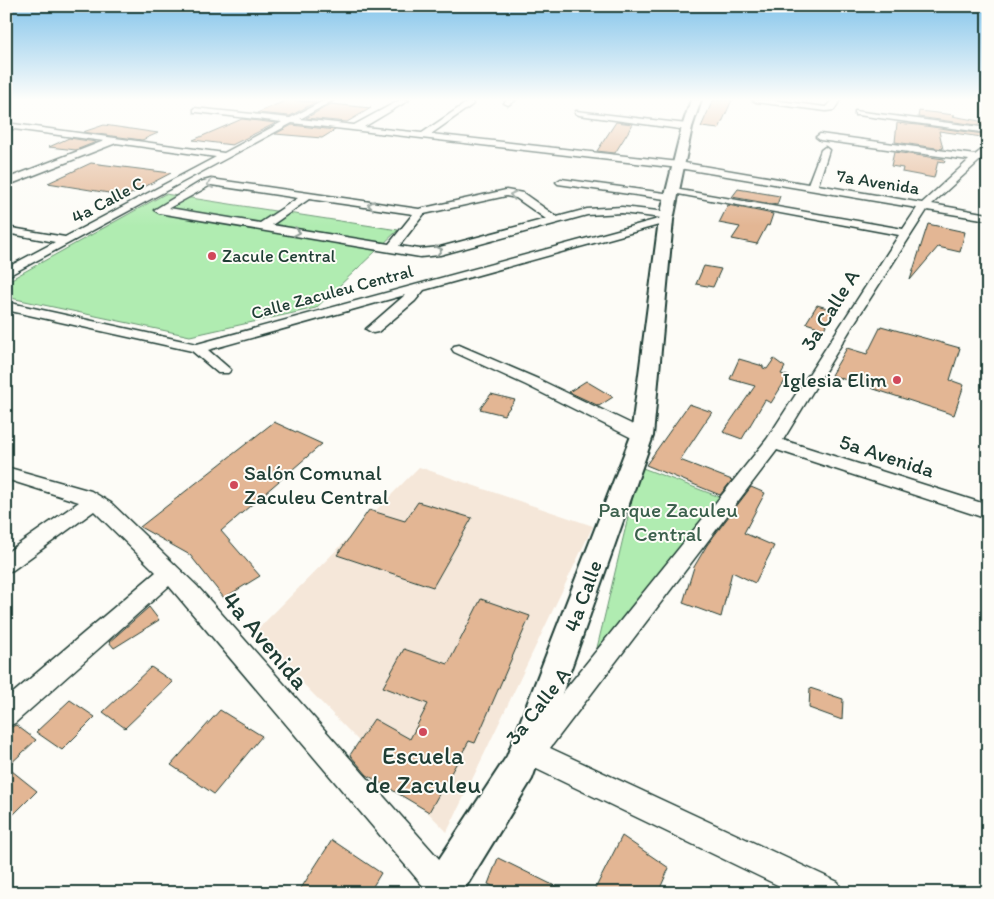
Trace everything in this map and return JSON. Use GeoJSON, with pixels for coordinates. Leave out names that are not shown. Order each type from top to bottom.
{"type":"FeatureCollection","features":[{"type":"Feature","properties":{"kind":"street"},"geometry":{"type":"LineString","coordinates":[[6,183],[108,142]]}},
{"type":"Feature","properties":{"kind":"street"},"geometry":{"type":"LineString","coordinates":[[127,142],[226,156]]}},
{"type":"Feature","properties":{"kind":"street","name":"4a Calle C"},"geometry":{"type":"LineString","coordinates":[[6,273],[252,142]]}},
{"type":"Feature","properties":{"kind":"street","name":"7a Avenida"},"geometry":{"type":"LineString","coordinates":[[474,142],[679,166],[988,217]]}},
{"type":"Feature","properties":{"kind":"street","name":"4a Calle"},"geometry":{"type":"LineString","coordinates":[[444,891],[525,760],[642,436],[669,205],[684,142]]}},
{"type":"Feature","properties":{"kind":"street"},"geometry":{"type":"LineString","coordinates":[[870,142],[982,153]]}},
{"type":"Feature","properties":{"kind":"street"},"geometry":{"type":"LineString","coordinates":[[812,188],[825,150]]}},
{"type":"Feature","properties":{"kind":"street","name":"3a Calle A"},"geometry":{"type":"LineString","coordinates":[[525,760],[773,443],[924,206],[982,153]]}},
{"type":"Feature","properties":{"kind":"street"},"geometry":{"type":"LineString","coordinates":[[561,182],[669,205],[906,234]]}},
{"type":"Feature","properties":{"kind":"street"},"geometry":{"type":"LineString","coordinates":[[159,210],[208,183],[419,212],[506,193],[519,195],[554,220]]}},
{"type":"Feature","properties":{"kind":"street"},"geometry":{"type":"LineString","coordinates":[[264,226],[307,196]]}},
{"type":"Feature","properties":{"kind":"street"},"geometry":{"type":"LineString","coordinates":[[132,205],[420,254],[440,251],[587,212],[669,205]]}},
{"type":"Feature","properties":{"kind":"street","name":"Calle Zaculeu Central"},"geometry":{"type":"LineString","coordinates":[[6,306],[197,348],[420,287],[669,205]]}},
{"type":"Feature","properties":{"kind":"street"},"geometry":{"type":"LineString","coordinates":[[391,249],[419,212]]}},
{"type":"Feature","properties":{"kind":"street"},"geometry":{"type":"LineString","coordinates":[[6,230],[67,241]]}},
{"type":"Feature","properties":{"kind":"street"},"geometry":{"type":"LineString","coordinates":[[373,328],[410,298],[420,287]]}},
{"type":"Feature","properties":{"kind":"street"},"geometry":{"type":"LineString","coordinates":[[197,348],[223,370]]}},
{"type":"Feature","properties":{"kind":"street"},"geometry":{"type":"LineString","coordinates":[[459,349],[532,382],[642,436]]}},
{"type":"Feature","properties":{"kind":"street","name":"5a Avenida"},"geometry":{"type":"LineString","coordinates":[[773,443],[988,512]]}},
{"type":"Feature","properties":{"kind":"street","name":"4a Avenida"},"geometry":{"type":"LineString","coordinates":[[6,473],[84,496],[104,508],[189,592],[444,891]]}},
{"type":"Feature","properties":{"kind":"street"},"geometry":{"type":"LineString","coordinates":[[6,564],[93,502]]}},
{"type":"Feature","properties":{"kind":"street"},"geometry":{"type":"LineString","coordinates":[[6,715],[169,573]]}},
{"type":"Feature","properties":{"kind":"street"},"geometry":{"type":"LineString","coordinates":[[525,760],[827,893]]}},
{"type":"Feature","properties":{"kind":"shaded area","name":"Escuela de Zaculeu"},"geometry":{"type":"Polygon","coordinates":[[[419,467],[593,526],[447,832],[254,633],[419,467]]]}},
{"type":"Feature","properties":{"kind":"green space","name":"Zacule Central"},"geometry":{"type":"Polygon","coordinates":[[[165,194],[398,230],[316,308],[190,336],[6,297],[6,282],[165,194]]]}},
{"type":"Feature","properties":{"kind":"green space","name":"Parque Zaculeu Central"},"geometry":{"type":"Polygon","coordinates":[[[640,467],[733,502],[604,678],[592,669],[640,467]]]}},
{"type":"Feature","properties":{"kind":"building"},"geometry":{"type":"Polygon","coordinates":[[[60,142],[96,142],[76,150],[49,147],[60,142]]]}},
{"type":"Feature","properties":{"kind":"building"},"geometry":{"type":"Polygon","coordinates":[[[208,142],[238,142],[232,145],[208,142]]]}},
{"type":"Feature","properties":{"kind":"building"},"geometry":{"type":"Polygon","coordinates":[[[603,142],[622,142],[615,153],[597,151],[603,142]]]}},
{"type":"Feature","properties":{"kind":"building"},"geometry":{"type":"Polygon","coordinates":[[[895,142],[941,142],[943,149],[895,142]]]}},
{"type":"Feature","properties":{"kind":"building"},"geometry":{"type":"Polygon","coordinates":[[[894,152],[944,159],[945,162],[938,161],[934,178],[902,172],[903,168],[891,166],[894,152]]]}},
{"type":"Feature","properties":{"kind":"building"},"geometry":{"type":"Polygon","coordinates":[[[91,163],[171,173],[127,196],[48,183],[91,163]]]}},
{"type":"Feature","properties":{"kind":"building"},"geometry":{"type":"Polygon","coordinates":[[[738,189],[780,196],[777,205],[732,197],[738,189]]]}},
{"type":"Feature","properties":{"kind":"building"},"geometry":{"type":"Polygon","coordinates":[[[728,205],[773,214],[769,226],[767,225],[757,244],[732,239],[740,227],[719,223],[728,205]]]}},
{"type":"Feature","properties":{"kind":"building"},"geometry":{"type":"Polygon","coordinates":[[[928,224],[965,232],[960,252],[938,247],[910,280],[928,224]]]}},
{"type":"Feature","properties":{"kind":"building"},"geometry":{"type":"Polygon","coordinates":[[[704,266],[721,269],[713,287],[696,284],[704,266]]]}},
{"type":"Feature","properties":{"kind":"building"},"geometry":{"type":"Polygon","coordinates":[[[817,305],[834,310],[824,329],[806,323],[817,305]]]}},
{"type":"Feature","properties":{"kind":"building"},"geometry":{"type":"Polygon","coordinates":[[[881,326],[960,348],[950,380],[964,385],[954,415],[831,375],[847,348],[867,354],[881,326]]]}},
{"type":"Feature","properties":{"kind":"building"},"geometry":{"type":"Polygon","coordinates":[[[739,359],[767,369],[774,359],[785,367],[781,374],[788,376],[771,403],[765,400],[742,439],[723,432],[755,386],[730,379],[739,359]]]}},
{"type":"Feature","properties":{"kind":"building"},"geometry":{"type":"Polygon","coordinates":[[[586,381],[613,397],[599,406],[569,392],[586,381]]]}},
{"type":"Feature","properties":{"kind":"building"},"geometry":{"type":"Polygon","coordinates":[[[491,394],[515,400],[504,415],[480,409],[491,394]]]}},
{"type":"Feature","properties":{"kind":"building"},"geometry":{"type":"Polygon","coordinates":[[[689,404],[712,412],[680,460],[732,480],[720,495],[646,465],[689,404]]]}},
{"type":"Feature","properties":{"kind":"building","name":"Salón Comunal Zaculeu Central"},"geometry":{"type":"Polygon","coordinates":[[[274,422],[322,444],[221,531],[260,576],[224,598],[190,555],[140,527],[274,422]]]}},
{"type":"Feature","properties":{"kind":"building"},"geometry":{"type":"Polygon","coordinates":[[[751,487],[765,493],[744,533],[774,546],[755,583],[732,572],[721,617],[683,603],[694,567],[707,545],[751,487]]]}},
{"type":"Feature","properties":{"kind":"building"},"geometry":{"type":"Polygon","coordinates":[[[418,502],[472,518],[433,587],[337,555],[369,510],[405,521],[418,502]]]}},
{"type":"Feature","properties":{"kind":"building"},"geometry":{"type":"Polygon","coordinates":[[[481,599],[530,616],[475,743],[469,741],[429,812],[367,775],[350,755],[374,719],[410,739],[428,704],[383,687],[404,649],[448,664],[481,599]]]}},
{"type":"Feature","properties":{"kind":"building"},"geometry":{"type":"Polygon","coordinates":[[[149,607],[159,620],[114,648],[109,642],[149,607]]]}},
{"type":"Feature","properties":{"kind":"building"},"geometry":{"type":"Polygon","coordinates":[[[151,667],[173,682],[125,728],[103,712],[151,667]]]}},
{"type":"Feature","properties":{"kind":"building"},"geometry":{"type":"Polygon","coordinates":[[[810,688],[843,699],[842,720],[809,708],[810,688]]]}},
{"type":"Feature","properties":{"kind":"building"},"geometry":{"type":"Polygon","coordinates":[[[70,700],[95,717],[62,750],[36,732],[70,700]]]}},
{"type":"Feature","properties":{"kind":"building"},"geometry":{"type":"Polygon","coordinates":[[[220,710],[262,736],[214,794],[171,765],[220,710]]]}},
{"type":"Feature","properties":{"kind":"building"},"geometry":{"type":"Polygon","coordinates":[[[16,725],[36,740],[7,767],[37,791],[6,822],[6,729],[16,725]]]}},
{"type":"Feature","properties":{"kind":"building"},"geometry":{"type":"Polygon","coordinates":[[[622,836],[669,868],[658,893],[593,893],[622,836]]]}},
{"type":"Feature","properties":{"kind":"building"},"geometry":{"type":"Polygon","coordinates":[[[332,840],[381,873],[369,893],[298,893],[332,840]]]}},
{"type":"Feature","properties":{"kind":"building"},"geometry":{"type":"Polygon","coordinates":[[[498,858],[569,893],[507,893],[488,884],[498,858]]]}},
{"type":"Feature","properties":{"kind":"place","name":"Zacule Central"},"geometry":{"type":"Point","coordinates":[212,256]}},
{"type":"Feature","properties":{"kind":"place","name":"Iglesia Elim"},"geometry":{"type":"Point","coordinates":[897,380]}},
{"type":"Feature","properties":{"kind":"place","name":"Salón Comunal Zaculeu Central"},"geometry":{"type":"Point","coordinates":[234,485]}},
{"type":"Feature","properties":{"kind":"place","name":"Escuela de Zaculeu"},"geometry":{"type":"Point","coordinates":[423,732]}}]}
